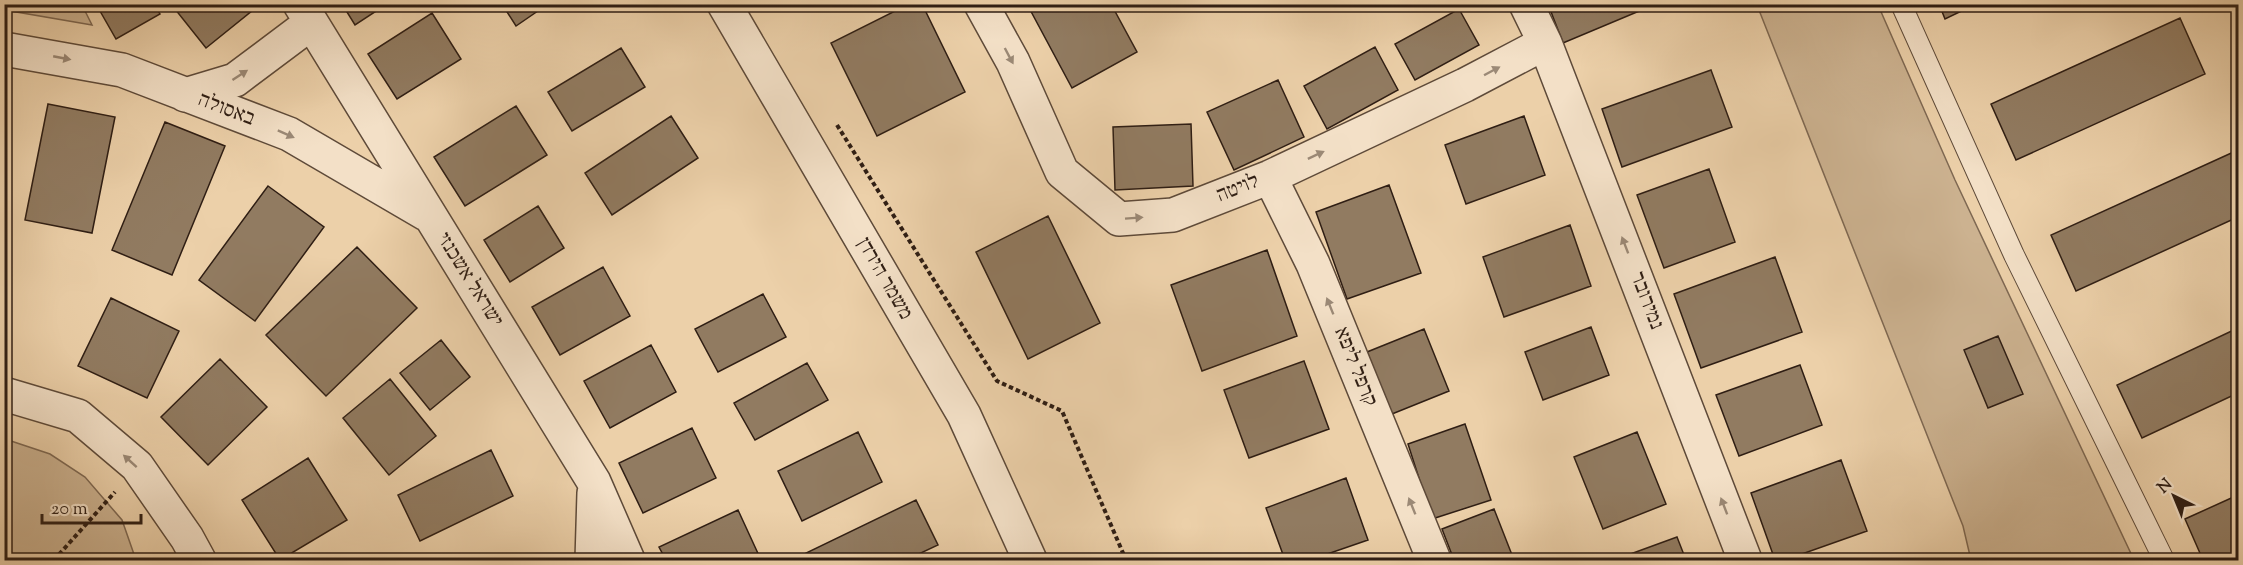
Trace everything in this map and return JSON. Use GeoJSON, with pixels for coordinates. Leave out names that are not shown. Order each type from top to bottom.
{"type":"FeatureCollection","features":[{"type":"Feature","properties":{"kind":"street","name":"משמר הירדן"},"geometry":{"type":"LineString","coordinates":[[724,4],[964,415],[1030,561]]}},
{"type":"Feature","properties":{"kind":"street","name":"לויטה"},"geometry":{"type":"LineString","coordinates":[[981,4],[1013,62],[1062,172],[1119,219],[1173,215],[1270,177],[1465,85],[1545,42]]}},
{"type":"Feature","properties":{"kind":"street"},"geometry":{"type":"LineString","coordinates":[[1526,4],[1545,42]]}},
{"type":"Feature","properties":{"kind":"street"},"geometry":{"type":"LineString","coordinates":[[185,95],[235,80],[306,14]]}},
{"type":"Feature","properties":{"kind":"street","name":"ישראל אשכנזי"},"geometry":{"type":"LineString","coordinates":[[306,14],[594,482],[628,561]]}},
{"type":"Feature","properties":{"kind":"street","name":"נמירובר"},"geometry":{"type":"LineString","coordinates":[[1545,42],[1745,561]]}},
{"type":"Feature","properties":{"kind":"street","name":"באסולה"},"geometry":{"type":"LineString","coordinates":[[4,49],[122,70],[289,134],[431,217]]}},
{"type":"Feature","properties":{"kind":"street","name":"קרפל ליפא"},"geometry":{"type":"LineString","coordinates":[[1270,177],[1313,264],[1434,561]]}},
{"type":"Feature","properties":{"kind":"street"},"geometry":{"type":"LineString","coordinates":[[4,394],[78,416],[137,466],[187,538],[199,561]]}},
{"type":"Feature","properties":{"kind":"street"},"geometry":{"type":"LineString","coordinates":[[592,561],[594,482]]}},
{"type":"Feature","properties":{"kind":"lane"},"geometry":{"type":"LineString","coordinates":[[1901,4],[2014,255],[2164,561]]}},
{"type":"Feature","properties":{"kind":"path"},"geometry":{"type":"LineString","coordinates":[[832,117],[997,381],[1062,411],[1126,561]]}},
{"type":"Feature","properties":{"kind":"path"},"geometry":{"type":"LineString","coordinates":[[54,561],[137,466]]}},
{"type":"Feature","properties":{"kind":"shaded area"},"geometry":{"type":"Polygon","coordinates":[[[4,5],[82,5],[92,25],[5,10],[4,5]]]}},
{"type":"Feature","properties":{"kind":"shaded area"},"geometry":{"type":"Polygon","coordinates":[[[1757,5],[1878,5],[1955,180],[2134,560],[1971,560],[1963,526],[1757,5]]]}},
{"type":"Feature","properties":{"kind":"shaded area"},"geometry":{"type":"Polygon","coordinates":[[[5,439],[50,454],[85,477],[122,520],[136,560],[5,560],[5,439]]]}},
{"type":"Feature","properties":{"kind":"building"},"geometry":{"type":"Polygon","coordinates":[[[96,4],[154,4],[160,14],[116,39],[96,4]]]}},
{"type":"Feature","properties":{"kind":"building"},"geometry":{"type":"Polygon","coordinates":[[[171,4],[249,4],[253,10],[206,48],[171,4]]]}},
{"type":"Feature","properties":{"kind":"building"},"geometry":{"type":"Polygon","coordinates":[[[342,4],[387,4],[355,25],[342,4]]]}},
{"type":"Feature","properties":{"kind":"building"},"geometry":{"type":"Polygon","coordinates":[[[502,4],[548,4],[516,26],[502,4]]]}},
{"type":"Feature","properties":{"kind":"building"},"geometry":{"type":"Polygon","coordinates":[[[909,4],[922,4],[965,92],[877,136],[831,43],[909,4]]]}},
{"type":"Feature","properties":{"kind":"building"},"geometry":{"type":"Polygon","coordinates":[[[1027,4],[1111,4],[1137,52],[1072,88],[1027,4]]]}},
{"type":"Feature","properties":{"kind":"building"},"geometry":{"type":"Polygon","coordinates":[[[1548,4],[1656,4],[1563,43],[1548,4]]]}},
{"type":"Feature","properties":{"kind":"building"},"geometry":{"type":"Polygon","coordinates":[[[1939,4],[1976,4],[1945,19],[1939,4]]]}},
{"type":"Feature","properties":{"kind":"building"},"geometry":{"type":"Polygon","coordinates":[[[1459,9],[1479,45],[1415,80],[1395,44],[1459,9]]]}},
{"type":"Feature","properties":{"kind":"building"},"geometry":{"type":"Polygon","coordinates":[[[432,13],[461,59],[397,99],[368,54],[432,13]]]}},
{"type":"Feature","properties":{"kind":"building"},"geometry":{"type":"Polygon","coordinates":[[[2180,18],[2205,74],[2016,160],[1991,104],[2180,18]]]}},
{"type":"Feature","properties":{"kind":"building"},"geometry":{"type":"Polygon","coordinates":[[[1375,47],[1398,90],[1327,129],[1304,86],[1375,47]]]}},
{"type":"Feature","properties":{"kind":"building"},"geometry":{"type":"Polygon","coordinates":[[[621,48],[645,87],[572,131],[548,92],[621,48]]]}},
{"type":"Feature","properties":{"kind":"building"},"geometry":{"type":"Polygon","coordinates":[[[1711,70],[1732,127],[1622,167],[1602,109],[1711,70]]]}},
{"type":"Feature","properties":{"kind":"building"},"geometry":{"type":"Polygon","coordinates":[[[1278,80],[1304,137],[1234,170],[1207,112],[1278,80]]]}},
{"type":"Feature","properties":{"kind":"building"},"geometry":{"type":"Polygon","coordinates":[[[48,104],[115,117],[92,233],[25,220],[48,104]]]}},
{"type":"Feature","properties":{"kind":"building"},"geometry":{"type":"Polygon","coordinates":[[[516,106],[547,155],[465,206],[434,157],[516,106]]]}},
{"type":"Feature","properties":{"kind":"building"},"geometry":{"type":"Polygon","coordinates":[[[671,116],[698,158],[612,215],[585,173],[671,116]]]}},
{"type":"Feature","properties":{"kind":"building"},"geometry":{"type":"Polygon","coordinates":[[[1524,116],[1545,175],[1466,204],[1445,145],[1524,116]]]}},
{"type":"Feature","properties":{"kind":"building"},"geometry":{"type":"Polygon","coordinates":[[[165,122],[225,146],[172,275],[112,250],[165,122]]]}},
{"type":"Feature","properties":{"kind":"building"},"geometry":{"type":"Polygon","coordinates":[[[1191,124],[1193,186],[1115,190],[1113,127],[1191,124]]]}},
{"type":"Feature","properties":{"kind":"building"},"geometry":{"type":"Polygon","coordinates":[[[2238,150],[2238,217],[2076,291],[2051,235],[2238,150]]]}},
{"type":"Feature","properties":{"kind":"building"},"geometry":{"type":"Polygon","coordinates":[[[1709,169],[1735,242],[1664,268],[1637,195],[1709,169]]]}},
{"type":"Feature","properties":{"kind":"building"},"geometry":{"type":"Polygon","coordinates":[[[1389,185],[1421,273],[1347,299],[1316,212],[1389,185]]]}},
{"type":"Feature","properties":{"kind":"building"},"geometry":{"type":"Polygon","coordinates":[[[268,186],[324,227],[255,321],[199,280],[268,186]]]}},
{"type":"Feature","properties":{"kind":"building"},"geometry":{"type":"Polygon","coordinates":[[[538,206],[564,248],[510,282],[484,240],[538,206]]]}},
{"type":"Feature","properties":{"kind":"building"},"geometry":{"type":"Polygon","coordinates":[[[1048,216],[1100,323],[1028,359],[976,252],[1048,216]]]}},
{"type":"Feature","properties":{"kind":"building"},"geometry":{"type":"Polygon","coordinates":[[[1570,225],[1591,286],[1504,317],[1483,257],[1570,225]]]}},
{"type":"Feature","properties":{"kind":"building"},"geometry":{"type":"Polygon","coordinates":[[[357,247],[417,308],[326,396],[266,335],[357,247]]]}},
{"type":"Feature","properties":{"kind":"building"},"geometry":{"type":"Polygon","coordinates":[[[1267,250],[1297,336],[1202,371],[1171,285],[1267,250]]]}},
{"type":"Feature","properties":{"kind":"building"},"geometry":{"type":"Polygon","coordinates":[[[1775,257],[1802,332],[1701,368],[1674,294],[1775,257]]]}},
{"type":"Feature","properties":{"kind":"building"},"geometry":{"type":"Polygon","coordinates":[[[603,267],[630,316],[560,355],[532,307],[603,267]]]}},
{"type":"Feature","properties":{"kind":"building"},"geometry":{"type":"Polygon","coordinates":[[[763,294],[786,337],[718,372],[695,329],[763,294]]]}},
{"type":"Feature","properties":{"kind":"building"},"geometry":{"type":"Polygon","coordinates":[[[111,298],[179,331],[147,398],[78,366],[111,298]]]}},
{"type":"Feature","properties":{"kind":"building"},"geometry":{"type":"Polygon","coordinates":[[[1591,327],[1609,375],[1543,400],[1525,352],[1591,327]]]}},
{"type":"Feature","properties":{"kind":"building"},"geometry":{"type":"Polygon","coordinates":[[[2238,328],[2238,393],[2142,438],[2117,385],[2238,328]]]}},
{"type":"Feature","properties":{"kind":"building"},"geometry":{"type":"Polygon","coordinates":[[[1424,329],[1449,391],[1392,414],[1367,352],[1424,329]]]}},
{"type":"Feature","properties":{"kind":"building"},"geometry":{"type":"Polygon","coordinates":[[[1998,336],[2023,394],[1988,408],[1964,350],[1998,336]]]}},
{"type":"Feature","properties":{"kind":"building"},"geometry":{"type":"Polygon","coordinates":[[[441,340],[470,377],[430,410],[400,373],[441,340]]]}},
{"type":"Feature","properties":{"kind":"building"},"geometry":{"type":"Polygon","coordinates":[[[651,345],[676,392],[610,428],[584,381],[651,345]]]}},
{"type":"Feature","properties":{"kind":"building"},"geometry":{"type":"Polygon","coordinates":[[[220,359],[267,407],[208,465],[161,417],[220,359]]]}},
{"type":"Feature","properties":{"kind":"building"},"geometry":{"type":"Polygon","coordinates":[[[1304,361],[1329,429],[1249,458],[1224,390],[1304,361]]]}},
{"type":"Feature","properties":{"kind":"building"},"geometry":{"type":"Polygon","coordinates":[[[807,363],[828,400],[755,440],[734,403],[807,363]]]}},
{"type":"Feature","properties":{"kind":"building"},"geometry":{"type":"Polygon","coordinates":[[[1800,365],[1822,425],[1739,456],[1716,395],[1800,365]]]}},
{"type":"Feature","properties":{"kind":"building"},"geometry":{"type":"Polygon","coordinates":[[[390,379],[436,436],[389,475],[343,418],[390,379]]]}},
{"type":"Feature","properties":{"kind":"building"},"geometry":{"type":"Polygon","coordinates":[[[1465,424],[1491,500],[1432,519],[1408,444],[1465,424]]]}},
{"type":"Feature","properties":{"kind":"building"},"geometry":{"type":"Polygon","coordinates":[[[692,428],[716,478],[643,513],[619,463],[692,428]]]}},
{"type":"Feature","properties":{"kind":"building"},"geometry":{"type":"Polygon","coordinates":[[[858,432],[882,482],[802,521],[778,471],[858,432]]]}},
{"type":"Feature","properties":{"kind":"building"},"geometry":{"type":"Polygon","coordinates":[[[1637,432],[1666,504],[1603,529],[1574,457],[1637,432]]]}},
{"type":"Feature","properties":{"kind":"building"},"geometry":{"type":"Polygon","coordinates":[[[491,450],[513,496],[420,541],[398,495],[491,450]]]}},
{"type":"Feature","properties":{"kind":"building"},"geometry":{"type":"Polygon","coordinates":[[[308,458],[347,520],[280,560],[242,500],[308,458]]]}},
{"type":"Feature","properties":{"kind":"building"},"geometry":{"type":"Polygon","coordinates":[[[1841,460],[1867,531],[1785,560],[1775,560],[1751,493],[1841,460]]]}},
{"type":"Feature","properties":{"kind":"building"},"geometry":{"type":"Polygon","coordinates":[[[1346,478],[1368,540],[1310,560],[1285,560],[1266,508],[1346,478]]]}},
{"type":"Feature","properties":{"kind":"building"},"geometry":{"type":"Polygon","coordinates":[[[2238,495],[2238,560],[2203,560],[2185,519],[2238,495]]]}},
{"type":"Feature","properties":{"kind":"building"},"geometry":{"type":"Polygon","coordinates":[[[916,500],[938,545],[906,560],[807,560],[804,554],[916,500]]]}},
{"type":"Feature","properties":{"kind":"building"},"geometry":{"type":"Polygon","coordinates":[[[1494,509],[1514,560],[1454,560],[1442,529],[1494,509]]]}},
{"type":"Feature","properties":{"kind":"building"},"geometry":{"type":"Polygon","coordinates":[[[738,510],[761,560],[666,560],[659,547],[738,510]]]}},
{"type":"Feature","properties":{"kind":"building"},"geometry":{"type":"Polygon","coordinates":[[[1677,537],[1686,560],[1614,560],[1677,537]]]}}]}
